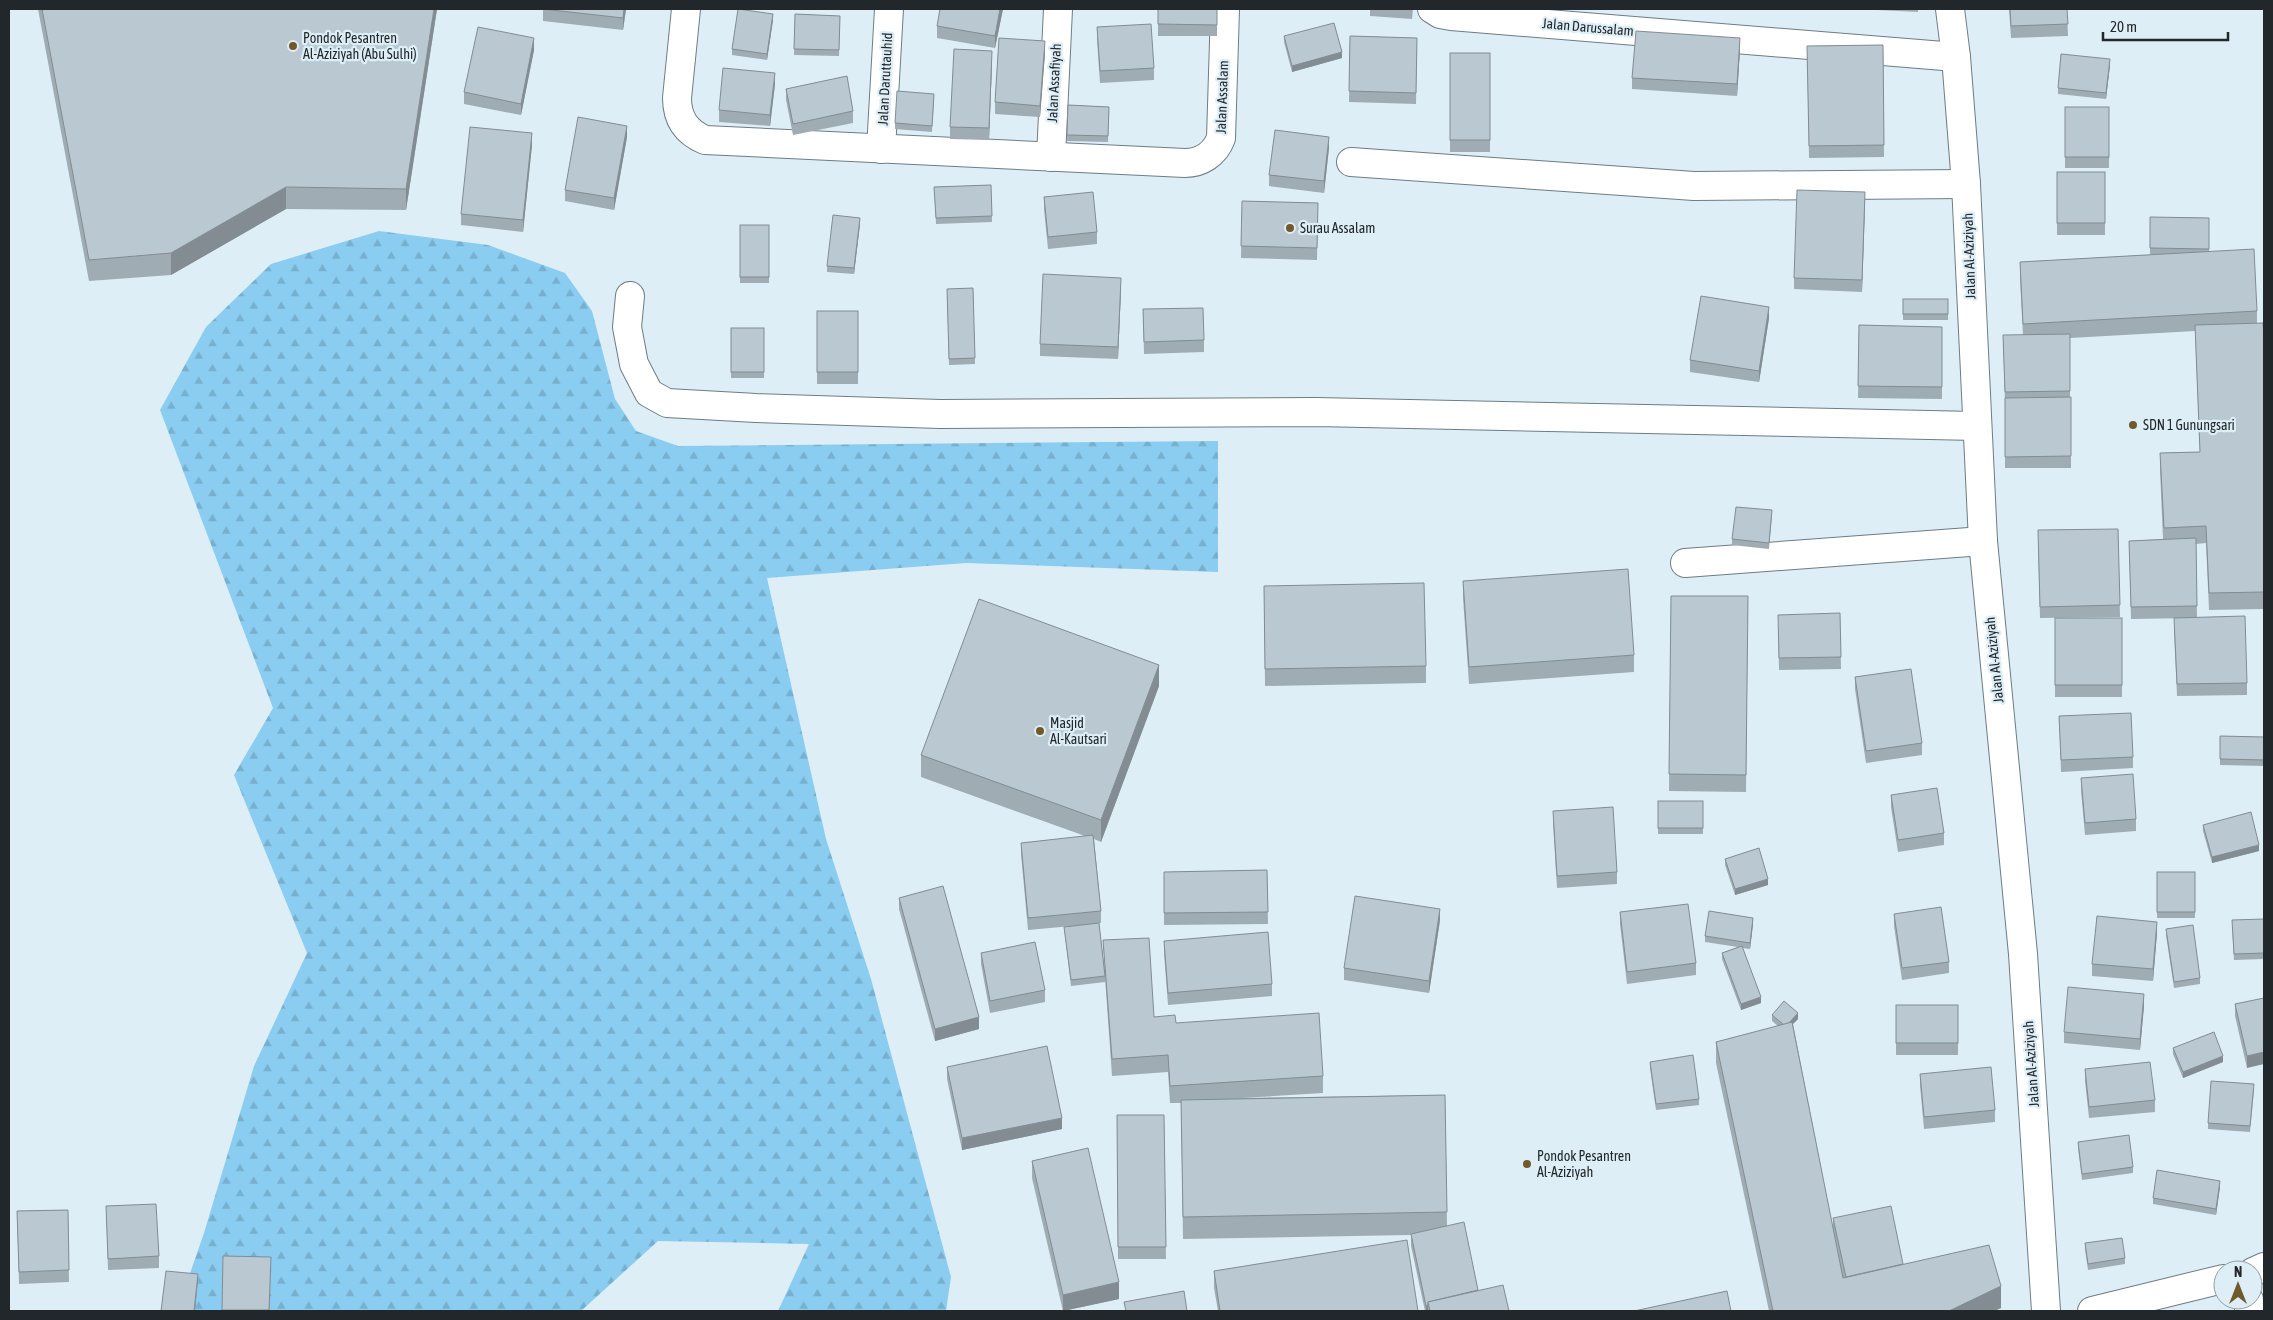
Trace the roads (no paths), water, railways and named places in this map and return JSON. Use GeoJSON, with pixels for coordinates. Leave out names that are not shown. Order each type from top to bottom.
{"type":"FeatureCollection","features":[{"type":"Feature","properties":{"kind":"street"},"geometry":{"type":"LineString","coordinates":[[686,9],[677,98],[678,111],[683,124],[692,134],[705,140],[1051,157]]}},
{"type":"Feature","properties":{"kind":"street","name":"Jalan Daruttauhid"},"geometry":{"type":"LineString","coordinates":[[881,149],[889,9]]}},
{"type":"Feature","properties":{"kind":"street","name":"Jalan Assafiyah"},"geometry":{"type":"LineString","coordinates":[[1051,157],[1058,9]]}},
{"type":"Feature","properties":{"kind":"street","name":"Jalan Assalam"},"geometry":{"type":"LineString","coordinates":[[1051,157],[1185,163],[1196,162],[1207,157],[1218,144],[1220,138],[1225,9]]}},
{"type":"Feature","properties":{"kind":"street","name":"Jalan Darussalam"},"geometry":{"type":"LineString","coordinates":[[1432,9],[1440,14],[1451,16],[1956,57]]}},
{"type":"Feature","properties":{"kind":"street","name":"Jalan Al-Aziziyah"},"geometry":{"type":"LineString","coordinates":[[1950,9],[1956,57],[1966,184],[1976,426],[1983,540],[2023,954],[2046,1311]]}},
{"type":"Feature","properties":{"kind":"street"},"geometry":{"type":"LineString","coordinates":[[1351,162],[1694,186],[1966,184]]}},
{"type":"Feature","properties":{"kind":"street"},"geometry":{"type":"LineString","coordinates":[[630,296],[628,327],[634,364],[649,393],[666,403],[940,414],[1316,412],[1976,426]]}},
{"type":"Feature","properties":{"kind":"street"},"geometry":{"type":"LineString","coordinates":[[1685,563],[1983,540]]}},
{"type":"Feature","properties":{"kind":"street"},"geometry":{"type":"LineString","coordinates":[[2092,1311],[2213,1281]]}},
{"type":"Feature","properties":{"kind":"place","name":"Pondok Pesantren Al-Aziziyah (Abu Sulhi)"},"geometry":{"type":"Point","coordinates":[293,46]}},
{"type":"Feature","properties":{"kind":"place","name":"Surau Assalam"},"geometry":{"type":"Point","coordinates":[1290,228]}},
{"type":"Feature","properties":{"kind":"place","name":"SDN 1 Gunungsari"},"geometry":{"type":"Point","coordinates":[2133,425]}},
{"type":"Feature","properties":{"kind":"place","name":"Masjid Al-Kautsari"},"geometry":{"type":"Point","coordinates":[1040,731]}},
{"type":"Feature","properties":{"kind":"place","name":"Pondok Pesantren Al-Aziziyah"},"geometry":{"type":"Point","coordinates":[1527,1164]}}]}
